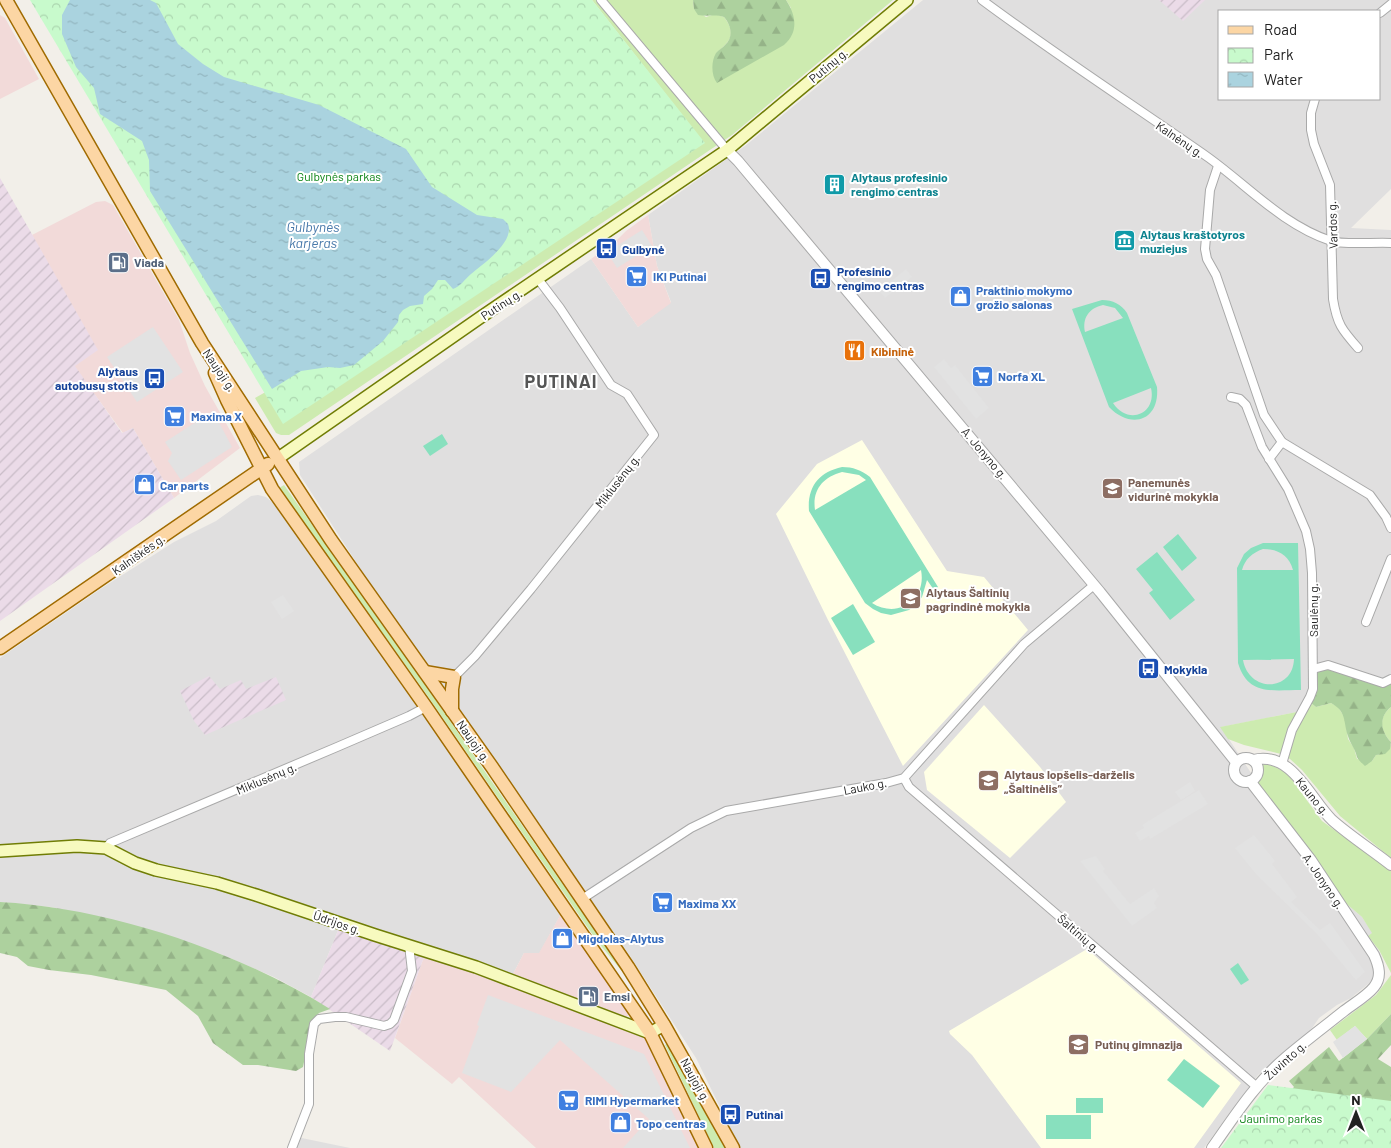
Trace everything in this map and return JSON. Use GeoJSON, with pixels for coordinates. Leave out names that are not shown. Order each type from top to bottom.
{"type":"FeatureCollection","features":[{"type":"Feature","properties":{"kind":"main road","name":"Naujoji g."},"geometry":{"type":"LineString","coordinates":[[6,0],[202,343],[276,458],[628,967],[664,1025],[733,1148]]}},
{"type":"Feature","properties":{"kind":"main road","name":"Putinų g."},"geometry":{"type":"LineString","coordinates":[[276,458],[727,150],[907,0]]}},
{"type":"Feature","properties":{"kind":"main road","name":"Naujoji g."},"geometry":{"type":"LineString","coordinates":[[202,343],[227,400],[272,489],[426,706],[650,1033],[706,1148]]}},
{"type":"Feature","properties":{"kind":"main road","name":"Kalniškės g."},"geometry":{"type":"LineString","coordinates":[[0,648],[276,458]]}},
{"type":"Feature","properties":{"kind":"main road"},"geometry":{"type":"LineString","coordinates":[[425,672],[454,677],[452,711]]}},
{"type":"Feature","properties":{"kind":"main road","name":"Ūdrijos g."},"geometry":{"type":"LineString","coordinates":[[0,851],[77,846],[106,848],[135,863],[156,870],[217,883],[493,972],[650,1033]]}},
{"type":"Feature","properties":{"kind":"main road"},"geometry":{"type":"LineString","coordinates":[[650,1033],[664,1025]]}},
{"type":"Feature","properties":{"kind":"street"},"geometry":{"type":"LineString","coordinates":[[601,0],[727,150]]}},
{"type":"Feature","properties":{"kind":"street","name":"Kalnėnų g."},"geometry":{"type":"LineString","coordinates":[[982,0],[1218,166],[1271,208],[1302,229],[1333,242],[1391,243]]}},
{"type":"Feature","properties":{"kind":"street"},"geometry":{"type":"LineString","coordinates":[[1381,12],[1391,4]]}},
{"type":"Feature","properties":{"kind":"street","name":"Vardos g."},"geometry":{"type":"LineString","coordinates":[[1315,100],[1311,113],[1311,130],[1314,144],[1330,185],[1333,299],[1336,317],[1342,330],[1358,348]]}},
{"type":"Feature","properties":{"kind":"street","name":"A. Jonyno g."},"geometry":{"type":"LineString","coordinates":[[727,150],[969,434],[1094,585],[1236,762]]}},
{"type":"Feature","properties":{"kind":"street"},"geometry":{"type":"LineString","coordinates":[[1218,166],[1210,190],[1205,249],[1207,259],[1216,275],[1261,409],[1282,442],[1370,496],[1386,517],[1391,528]]}},
{"type":"Feature","properties":{"kind":"street","name":"Miklusėnų g."},"geometry":{"type":"LineString","coordinates":[[454,677],[475,656],[531,589],[654,435],[627,394],[611,385],[560,308],[538,279]]}},
{"type":"Feature","properties":{"kind":"street","name":"Saulėnų g."},"geometry":{"type":"LineString","coordinates":[[1230,398],[1240,399],[1246,405],[1260,441],[1299,512],[1310,549],[1313,689],[1292,730],[1282,764]]}},
{"type":"Feature","properties":{"kind":"street"},"geometry":{"type":"LineString","coordinates":[[1270,458],[1282,442]]}},
{"type":"Feature","properties":{"kind":"street"},"geometry":{"type":"LineString","coordinates":[[1366,622],[1391,559]]}},
{"type":"Feature","properties":{"kind":"street","name":"Lauko g."},"geometry":{"type":"LineString","coordinates":[[582,899],[691,828],[726,811],[886,783],[904,778],[1024,644],[1094,585]]}},
{"type":"Feature","properties":{"kind":"street"},"geometry":{"type":"LineString","coordinates":[[1313,669],[1328,665],[1383,682],[1391,678]]}},
{"type":"Feature","properties":{"kind":"street","name":"Miklusėnų g."},"geometry":{"type":"LineString","coordinates":[[106,848],[110,843],[337,748],[409,716],[426,706]]}},
{"type":"Feature","properties":{"kind":"street"},"geometry":{"type":"LineString","coordinates":[[1242,758],[1254,760],[1258,770],[1256,777],[1250,781],[1242,782],[1235,777],[1233,769],[1236,762],[1242,758]]}},
{"type":"Feature","properties":{"kind":"street","name":"Kauno g."},"geometry":{"type":"LineString","coordinates":[[1254,760],[1260,758],[1270,759],[1282,764],[1298,777],[1331,819],[1391,864]]}},
{"type":"Feature","properties":{"kind":"street","name":"Šaltinių g."},"geometry":{"type":"LineString","coordinates":[[904,778],[909,786],[1256,1087]]}},
{"type":"Feature","properties":{"kind":"street","name":"A. Jonyno g."},"geometry":{"type":"LineString","coordinates":[[1250,781],[1311,860],[1374,955],[1379,967],[1379,975],[1374,988]]}},
{"type":"Feature","properties":{"kind":"street"},"geometry":{"type":"LineString","coordinates":[[292,1148],[309,1104],[309,1054],[314,1024],[319,1019],[346,1017],[384,1026],[390,1024],[394,1020],[411,979],[409,945]]}},
{"type":"Feature","properties":{"kind":"street","name":"Žuvinto g."},"geometry":{"type":"LineString","coordinates":[[1212,1148],[1256,1087],[1282,1060],[1374,988]]}},
{"type":"Feature","properties":{"kind":"shaded area"},"geometry":{"type":"Polygon","coordinates":[[[923,0],[1391,0],[1391,189],[1351,228],[1391,230],[1391,682],[1381,685],[1328,669],[1320,669],[1316,689],[1307,710],[1221,727],[1253,776],[1342,900],[1362,917],[1373,933],[1368,936],[1379,950],[1384,963],[1373,980],[1351,998],[1319,1018],[1308,1034],[1258,1075],[1204,1148],[740,1148],[696,1058],[630,956],[365,576],[300,475],[299,462],[591,259],[638,327],[671,302],[657,266],[648,215],[745,146],[923,0]]]}},
{"type":"Feature","properties":{"kind":"shaded area"},"geometry":{"type":"Polygon","coordinates":[[[1159,0],[1205,0],[1183,21],[1159,0]]]}},
{"type":"Feature","properties":{"kind":"shaded area"},"geometry":{"type":"Polygon","coordinates":[[[0,15],[5,18],[39,79],[0,99],[0,15]]]}},
{"type":"Feature","properties":{"kind":"shaded area"},"geometry":{"type":"Polygon","coordinates":[[[0,178],[98,350],[75,366],[122,433],[133,428],[174,498],[0,621],[0,178]]]}},
{"type":"Feature","properties":{"kind":"shaded area"},"geometry":{"type":"Polygon","coordinates":[[[105,201],[113,205],[179,320],[190,353],[205,386],[240,448],[174,498],[133,428],[123,433],[74,366],[97,350],[32,235],[96,202],[105,201]]]}},
{"type":"Feature","properties":{"kind":"shaded area"},"geometry":{"type":"Polygon","coordinates":[[[648,215],[657,266],[671,303],[638,327],[591,259],[648,215]]]}},
{"type":"Feature","properties":{"kind":"shaded area"},"geometry":{"type":"Polygon","coordinates":[[[642,230],[652,246],[617,268],[607,252],[642,230]]]}},
{"type":"Feature","properties":{"kind":"shaded area"},"geometry":{"type":"Polygon","coordinates":[[[906,269],[912,277],[885,298],[879,291],[906,269]]]}},
{"type":"Feature","properties":{"kind":"shaded area"},"geometry":{"type":"Polygon","coordinates":[[[153,327],[183,372],[137,402],[107,357],[153,327]]]}},
{"type":"Feature","properties":{"kind":"shaded area"},"geometry":{"type":"Polygon","coordinates":[[[944,359],[951,368],[955,365],[989,408],[976,419],[934,367],[944,359]]]}},
{"type":"Feature","properties":{"kind":"shaded area"},"geometry":{"type":"Polygon","coordinates":[[[213,411],[232,447],[181,480],[168,461],[172,453],[165,442],[213,411]]]}},
{"type":"Feature","properties":{"kind":"shaded area","name":"Alytaus Šaltinių pagrindinė mokykla"},"geometry":{"type":"Polygon","coordinates":[[[862,440],[947,571],[984,577],[1028,630],[903,766],[776,514],[817,464],[862,440]]]}},
{"type":"Feature","properties":{"kind":"shaded area"},"geometry":{"type":"Polygon","coordinates":[[[251,496],[266,497],[272,502],[562,912],[539,954],[524,953],[513,974],[335,918],[141,862],[94,841],[0,847],[0,658],[102,588],[174,542],[216,521],[251,496]]]}},
{"type":"Feature","properties":{"kind":"shaded area"},"geometry":{"type":"Polygon","coordinates":[[[283,595],[294,611],[282,619],[271,602],[283,595]]]}},
{"type":"Feature","properties":{"kind":"shaded area"},"geometry":{"type":"Polygon","coordinates":[[[209,676],[220,689],[241,680],[246,689],[276,677],[286,700],[205,735],[194,721],[180,691],[209,676]]]}},
{"type":"Feature","properties":{"kind":"shaded area","name":"Alytaus lopšelis-darželis „Šaltinėlis“"},"geometry":{"type":"Polygon","coordinates":[[[984,705],[1040,767],[1066,802],[1010,858],[927,790],[924,772],[984,705]]]}},
{"type":"Feature","properties":{"kind":"shaded area"},"geometry":{"type":"Polygon","coordinates":[[[1190,782],[1195,791],[1181,800],[1175,792],[1190,782]]]}},
{"type":"Feature","properties":{"kind":"shaded area"},"geometry":{"type":"Polygon","coordinates":[[[1199,790],[1208,804],[1150,839],[1149,836],[1140,841],[1135,833],[1144,828],[1142,825],[1199,790]]]}},
{"type":"Feature","properties":{"kind":"shaded area"},"geometry":{"type":"Polygon","coordinates":[[[1254,835],[1275,861],[1272,864],[1297,897],[1291,902],[1320,930],[1330,923],[1365,972],[1356,980],[1317,934],[1256,874],[1235,848],[1254,835]]]}},
{"type":"Feature","properties":{"kind":"shaded area"},"geometry":{"type":"Polygon","coordinates":[[[80,849],[107,853],[339,928],[311,997],[274,977],[218,953],[128,924],[51,907],[0,902],[0,854],[80,849]]]}},
{"type":"Feature","properties":{"kind":"shaded area"},"geometry":{"type":"Polygon","coordinates":[[[1096,856],[1105,869],[1103,871],[1130,904],[1154,888],[1159,896],[1154,903],[1157,908],[1132,926],[1080,861],[1096,856]]]}},
{"type":"Feature","properties":{"kind":"shaded area"},"geometry":{"type":"Polygon","coordinates":[[[562,912],[628,1011],[628,1016],[624,1017],[513,974],[524,953],[539,953],[562,912]]]}},
{"type":"Feature","properties":{"kind":"shaded area"},"geometry":{"type":"Polygon","coordinates":[[[339,928],[425,954],[390,1051],[311,997],[339,928]]]}},
{"type":"Feature","properties":{"kind":"shaded area","name":"Putinų gimnazija"},"geometry":{"type":"Polygon","coordinates":[[[1087,949],[1241,1083],[1194,1148],[1041,1148],[972,1055],[950,1034],[949,1031],[1087,949]]]}},
{"type":"Feature","properties":{"kind":"shaded area"},"geometry":{"type":"Polygon","coordinates":[[[425,954],[508,982],[642,1034],[651,1048],[699,1148],[536,1148],[459,1077],[452,1084],[395,1038],[425,954]]]}},
{"type":"Feature","properties":{"kind":"shaded area"},"geometry":{"type":"Polygon","coordinates":[[[488,995],[644,1054],[690,1148],[623,1148],[649,1119],[560,1040],[511,1092],[462,1073],[488,995]]]}},
{"type":"Feature","properties":{"kind":"shaded area"},"geometry":{"type":"Polygon","coordinates":[[[1355,1026],[1367,1039],[1343,1058],[1333,1042],[1355,1026]]]}},
{"type":"Feature","properties":{"kind":"shaded area"},"geometry":{"type":"Polygon","coordinates":[[[292,1136],[350,1148],[289,1148],[292,1136]]]}},
{"type":"Feature","properties":{"kind":"green space","name":"Gulbynės parkas"},"geometry":{"type":"Polygon","coordinates":[[[30,0],[592,0],[705,143],[283,424],[30,0]]]}},
{"type":"Feature","properties":{"kind":"green space"},"geometry":{"type":"Polygon","coordinates":[[[592,0],[693,0],[694,9],[706,17],[715,14],[724,17],[728,23],[731,33],[730,37],[725,45],[716,53],[791,8],[786,0],[893,0],[732,135],[289,435],[276,433],[255,398],[704,143],[592,0]]]}},
{"type":"Feature","properties":{"kind":"green space"},"geometry":{"type":"Polygon","coordinates":[[[693,0],[786,0],[794,17],[794,29],[789,40],[784,45],[717,83],[712,68],[713,60],[716,53],[728,42],[730,27],[724,17],[698,15],[694,9],[693,0]]]}},
{"type":"Feature","properties":{"kind":"green space"},"geometry":{"type":"Polygon","coordinates":[[[1106,300],[1119,305],[1127,313],[1157,387],[1157,399],[1154,408],[1149,414],[1135,420],[1118,414],[1109,407],[1072,309],[1106,300]],[[1103,305],[1098,306],[1088,314],[1084,327],[1085,332],[1123,318],[1115,308],[1103,305]],[[1151,388],[1113,403],[1126,414],[1140,414],[1150,405],[1152,397],[1151,388]]]}},
{"type":"Feature","properties":{"kind":"green space"},"geometry":{"type":"Polygon","coordinates":[[[442,434],[448,444],[430,456],[423,446],[442,434]]]}},
{"type":"Feature","properties":{"kind":"green space"},"geometry":{"type":"Polygon","coordinates":[[[842,467],[853,468],[870,477],[938,587],[934,590],[927,580],[922,597],[909,610],[891,615],[881,613],[865,603],[809,511],[812,488],[821,477],[834,469],[842,467]],[[842,472],[829,477],[820,485],[815,496],[815,510],[866,480],[859,475],[842,472]],[[921,570],[872,603],[891,609],[900,608],[908,604],[915,598],[919,590],[922,581],[921,570]]]}},
{"type":"Feature","properties":{"kind":"green space"},"geometry":{"type":"Polygon","coordinates":[[[284,485],[626,976],[597,941],[427,695],[279,488],[284,485]]]}},
{"type":"Feature","properties":{"kind":"green space"},"geometry":{"type":"Polygon","coordinates":[[[1178,534],[1197,558],[1182,571],[1163,547],[1178,534]]]}},
{"type":"Feature","properties":{"kind":"green space"},"geometry":{"type":"Polygon","coordinates":[[[1263,543],[1298,543],[1301,690],[1271,690],[1255,686],[1242,674],[1238,663],[1237,568],[1244,554],[1251,548],[1263,543]],[[1263,549],[1250,557],[1242,570],[1293,570],[1289,560],[1282,554],[1273,550],[1263,549]],[[1294,659],[1243,660],[1247,671],[1253,678],[1262,683],[1270,684],[1279,683],[1286,678],[1292,670],[1294,659]]]}},
{"type":"Feature","properties":{"kind":"green space"},"geometry":{"type":"Polygon","coordinates":[[[1157,552],[1195,600],[1170,620],[1149,593],[1153,590],[1136,569],[1157,552]]]}},
{"type":"Feature","properties":{"kind":"green space"},"geometry":{"type":"Polygon","coordinates":[[[853,604],[875,642],[853,655],[831,618],[853,604]]]}},
{"type":"Feature","properties":{"kind":"green space"},"geometry":{"type":"Polygon","coordinates":[[[1320,669],[1328,669],[1381,685],[1391,682],[1391,707],[1384,715],[1382,724],[1385,734],[1391,742],[1390,749],[1385,754],[1376,755],[1365,766],[1358,758],[1349,740],[1344,717],[1340,710],[1331,703],[1316,707],[1311,703],[1316,689],[1316,673],[1320,669]]]}},
{"type":"Feature","properties":{"kind":"green space"},"geometry":{"type":"Polygon","coordinates":[[[1311,703],[1316,707],[1331,703],[1338,707],[1345,718],[1348,739],[1354,748],[1357,759],[1372,761],[1376,755],[1388,750],[1391,743],[1391,858],[1340,816],[1302,770],[1290,759],[1281,754],[1228,739],[1220,727],[1307,710],[1311,703]]]}},
{"type":"Feature","properties":{"kind":"green space"},"geometry":{"type":"Polygon","coordinates":[[[1391,707],[1391,742],[1383,729],[1382,720],[1391,707]]]}},
{"type":"Feature","properties":{"kind":"green space"},"geometry":{"type":"Polygon","coordinates":[[[1260,764],[1273,766],[1287,773],[1322,821],[1391,871],[1391,973],[1379,950],[1368,936],[1372,933],[1362,917],[1342,900],[1253,776],[1253,771],[1260,764]]]}},
{"type":"Feature","properties":{"kind":"green space"},"geometry":{"type":"Polygon","coordinates":[[[0,902],[85,913],[171,936],[214,951],[255,969],[294,988],[330,1009],[319,1013],[312,1021],[303,1067],[296,1071],[258,1065],[243,1065],[213,1043],[198,1016],[166,990],[91,975],[28,966],[17,957],[0,953],[0,902]]]}},
{"type":"Feature","properties":{"kind":"green space"},"geometry":{"type":"Polygon","coordinates":[[[1238,963],[1249,980],[1241,985],[1230,969],[1238,963]]]}},
{"type":"Feature","properties":{"kind":"green space"},"geometry":{"type":"Polygon","coordinates":[[[1391,975],[1391,1014],[1367,1039],[1355,1026],[1337,1040],[1330,1030],[1376,995],[1391,975]]]}},
{"type":"Feature","properties":{"kind":"green space"},"geometry":{"type":"Polygon","coordinates":[[[1391,1014],[1391,1045],[1378,1059],[1391,1067],[1391,1148],[1286,1096],[1294,1087],[1289,1081],[1329,1047],[1339,1061],[1367,1039],[1391,1014]]]}},
{"type":"Feature","properties":{"kind":"green space"},"geometry":{"type":"Polygon","coordinates":[[[667,1044],[725,1148],[714,1148],[667,1044]]]}},
{"type":"Feature","properties":{"kind":"green space"},"geometry":{"type":"Polygon","coordinates":[[[1184,1059],[1220,1086],[1203,1108],[1167,1080],[1184,1059]]]}},
{"type":"Feature","properties":{"kind":"green space","name":"Jaunimo parkas"},"geometry":{"type":"Polygon","coordinates":[[[1268,1085],[1391,1101],[1391,1148],[1221,1148],[1268,1085]]]}},
{"type":"Feature","properties":{"kind":"green space"},"geometry":{"type":"Polygon","coordinates":[[[1076,1098],[1103,1098],[1103,1113],[1076,1113],[1076,1098]]]}},
{"type":"Feature","properties":{"kind":"green space"},"geometry":{"type":"Polygon","coordinates":[[[1046,1115],[1091,1115],[1091,1139],[1046,1139],[1046,1115]]]}},
{"type":"Feature","properties":{"kind":"water","name":"Gulbynės karjeras"},"geometry":{"type":"Polygon","coordinates":[[[70,0],[150,0],[156,3],[178,44],[203,64],[224,77],[319,105],[406,149],[432,187],[477,215],[503,219],[508,224],[507,238],[490,259],[456,288],[453,289],[445,280],[438,280],[424,296],[423,304],[410,306],[403,310],[399,315],[398,322],[383,341],[354,365],[301,371],[272,389],[150,191],[149,160],[142,141],[100,114],[94,88],[76,67],[62,34],[62,15],[70,0]]]}},
{"type":"Feature","properties":{"kind":"place","name":"Alytaus profesinio rengimo centras"},"geometry":{"type":"Point","coordinates":[835,184]}},
{"type":"Feature","properties":{"kind":"place","name":"Alytaus kraštotyros muziejus"},"geometry":{"type":"Point","coordinates":[1124,241]}},
{"type":"Feature","properties":{"kind":"place","name":"Gulbynė"},"geometry":{"type":"Point","coordinates":[606,249]}},
{"type":"Feature","properties":{"kind":"place","name":"Viada"},"geometry":{"type":"Point","coordinates":[118,262]}},
{"type":"Feature","properties":{"kind":"place","name":"IKI Putinai"},"geometry":{"type":"Point","coordinates":[637,276]}},
{"type":"Feature","properties":{"kind":"place","name":"Profesinio rengimo centras"},"geometry":{"type":"Point","coordinates":[821,278]}},
{"type":"Feature","properties":{"kind":"place","name":"Praktinio mokymo grožio salonas"},"geometry":{"type":"Point","coordinates":[960,297]}},
{"type":"Feature","properties":{"kind":"place","name":"Kibininė"},"geometry":{"type":"Point","coordinates":[855,351]}},
{"type":"Feature","properties":{"kind":"place","name":"Norfa XL"},"geometry":{"type":"Point","coordinates":[982,376]}},
{"type":"Feature","properties":{"kind":"place","name":"Alytaus autobusų stotis"},"geometry":{"type":"Point","coordinates":[154,378]}},
{"type":"Feature","properties":{"kind":"place","name":"Maxima X"},"geometry":{"type":"Point","coordinates":[175,416]}},
{"type":"Feature","properties":{"kind":"place","name":"Car parts"},"geometry":{"type":"Point","coordinates":[144,485]}},
{"type":"Feature","properties":{"kind":"place","name":"Panemunės vidurinė mokykla"},"geometry":{"type":"Point","coordinates":[1112,489]}},
{"type":"Feature","properties":{"kind":"place","name":"Alytaus Šaltinių pagrindinė mokykla"},"geometry":{"type":"Point","coordinates":[910,599]}},
{"type":"Feature","properties":{"kind":"place","name":"Mokykla"},"geometry":{"type":"Point","coordinates":[1148,669]}},
{"type":"Feature","properties":{"kind":"place","name":"Alytaus lopšelis-darželis „Šaltinėlis“"},"geometry":{"type":"Point","coordinates":[988,781]}},
{"type":"Feature","properties":{"kind":"place","name":"Maxima XX"},"geometry":{"type":"Point","coordinates":[662,903]}},
{"type":"Feature","properties":{"kind":"place","name":"Migdolas-Alytus"},"geometry":{"type":"Point","coordinates":[562,938]}},
{"type":"Feature","properties":{"kind":"place","name":"Emsi"},"geometry":{"type":"Point","coordinates":[588,996]}},
{"type":"Feature","properties":{"kind":"place","name":"Putinų gimnazija"},"geometry":{"type":"Point","coordinates":[1079,1044]}},
{"type":"Feature","properties":{"kind":"place","name":"RIMI Hypermarket"},"geometry":{"type":"Point","coordinates":[569,1100]}},
{"type":"Feature","properties":{"kind":"place","name":"Putinai"},"geometry":{"type":"Point","coordinates":[730,1114]}},
{"type":"Feature","properties":{"kind":"place","name":"Topo centras"},"geometry":{"type":"Point","coordinates":[620,1123]}},
{"type":"Feature","properties":{"kind":"district","name":"PUTINAI"},"geometry":{"type":"Point","coordinates":[561,381]}}]}
